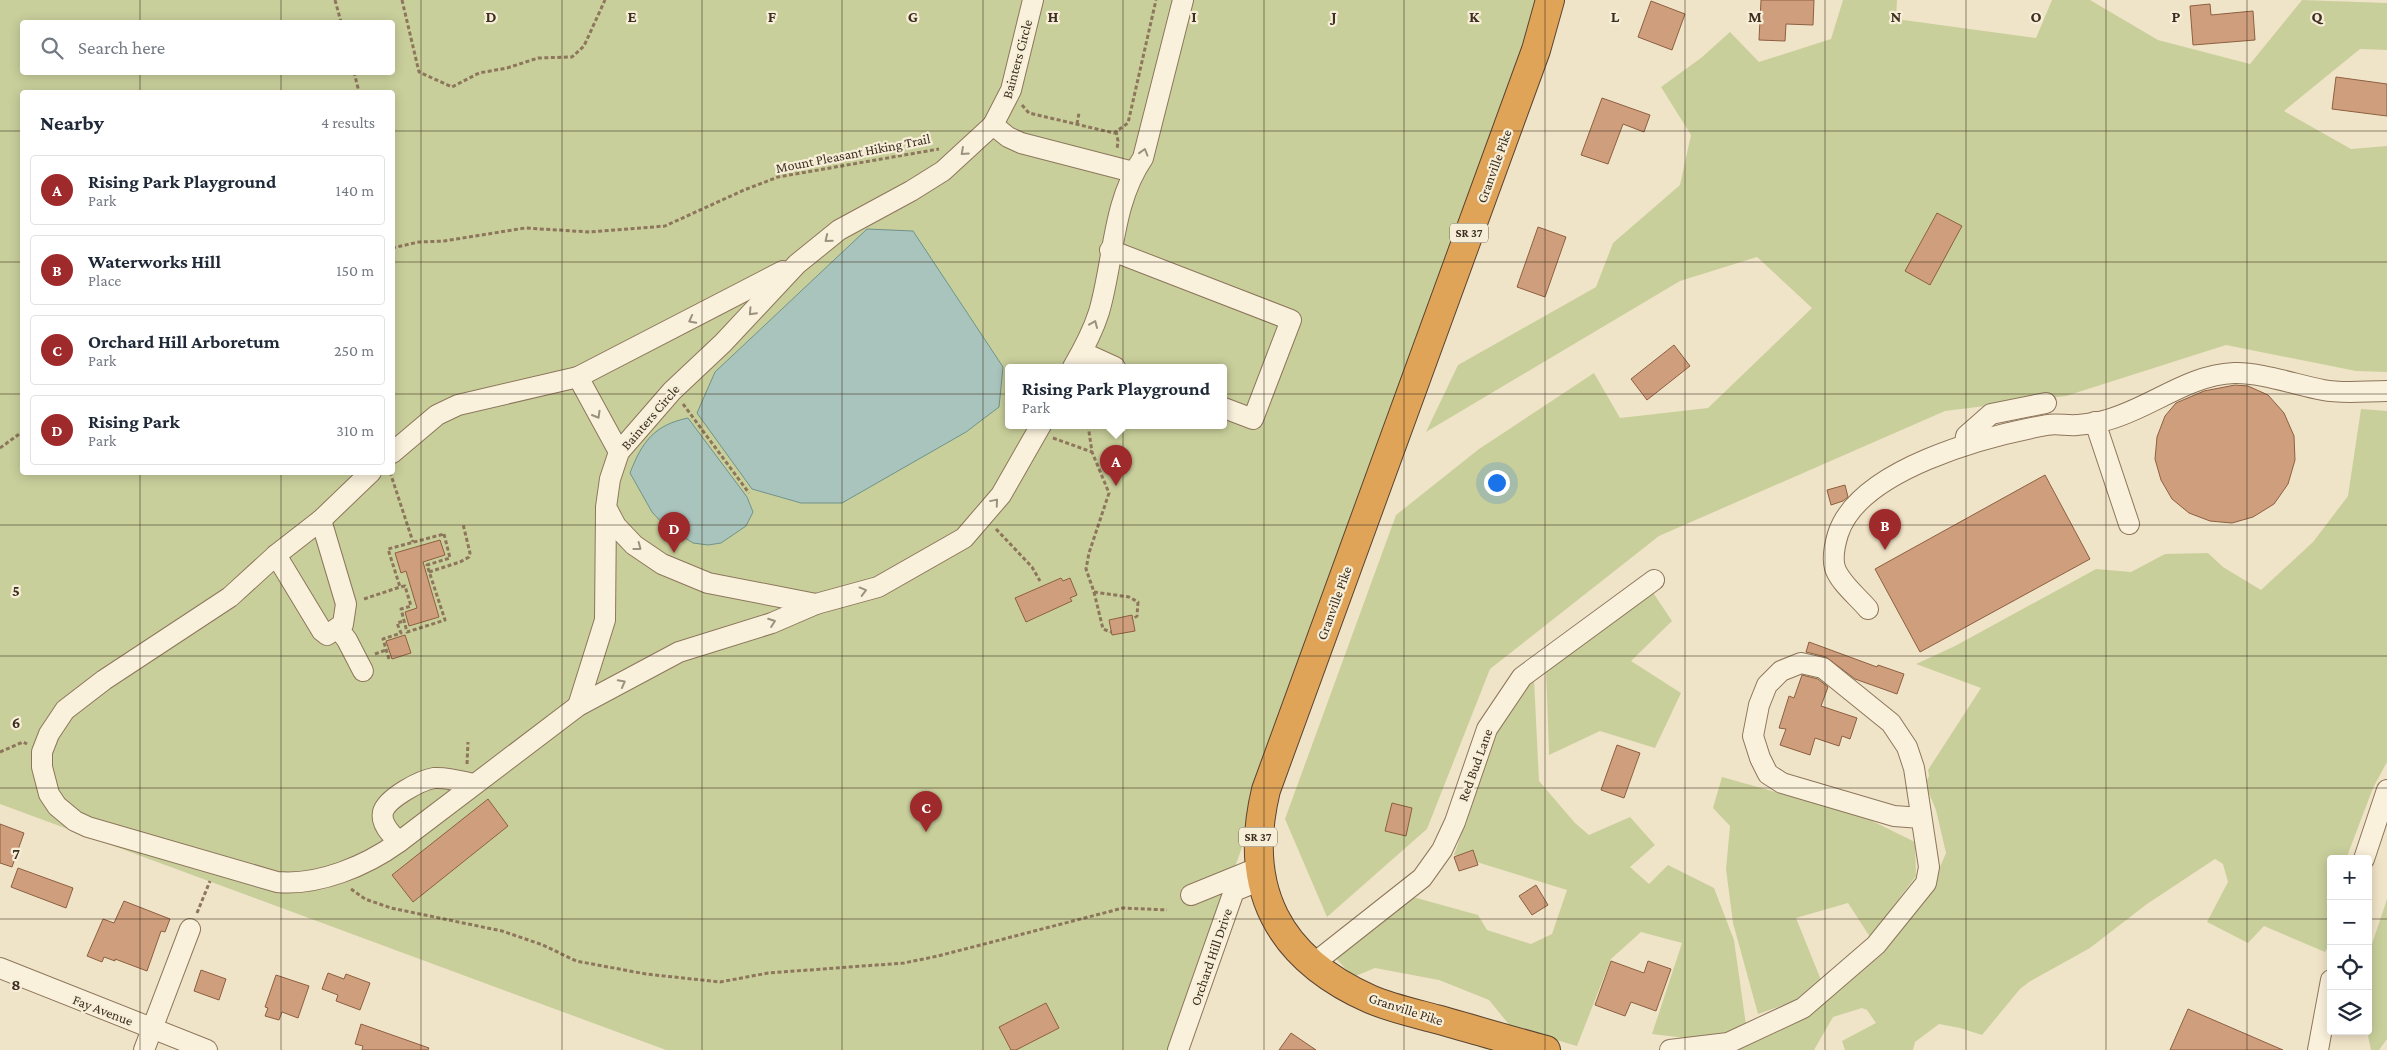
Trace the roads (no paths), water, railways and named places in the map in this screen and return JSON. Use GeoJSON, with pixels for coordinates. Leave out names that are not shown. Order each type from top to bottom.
{"type":"FeatureCollection","features":[{"type":"Feature","properties":{"kind":"highway","name":"Granville Pike"},"geometry":{"type":"LineString","coordinates":[[1546,1050],[1372,999],[1335,980],[1313,964],[1281,928],[1269,906],[1260,875],[1258,836],[1266,790],[1536,50],[1550,0]]}},
{"type":"Feature","properties":{"kind":"street","name":"Bainters Circle"},"geometry":{"type":"LineString","coordinates":[[578,706],[605,620],[606,507],[610,479],[619,452],[672,391],[723,343],[797,264],[839,230],[911,191],[943,171],[993,125],[1011,90],[1033,0]]}},
{"type":"Feature","properties":{"kind":"street"},"geometry":{"type":"LineString","coordinates":[[1099,364],[1077,360],[1099,312],[1110,250],[1126,190],[1133,172],[1143,158],[1184,0]]}},
{"type":"Feature","properties":{"kind":"street"},"geometry":{"type":"LineString","coordinates":[[993,125],[1008,137],[1021,143],[1133,172]]}},
{"type":"Feature","properties":{"kind":"street"},"geometry":{"type":"LineString","coordinates":[[1110,250],[1291,320],[1253,418],[1227,409]]}},
{"type":"Feature","properties":{"kind":"street"},"geometry":{"type":"LineString","coordinates":[[395,451],[438,415],[458,405],[578,377],[797,264]]}},
{"type":"Feature","properties":{"kind":"street"},"geometry":{"type":"LineString","coordinates":[[1868,609],[1841,578],[1835,567],[1835,544],[1842,521],[1860,500],[1882,481],[1965,446],[2050,424],[2078,425],[2108,420],[2186,384],[2214,375],[2236,373],[2326,391],[2387,390]]}},
{"type":"Feature","properties":{"kind":"street"},"geometry":{"type":"LineString","coordinates":[[578,377],[619,452]]}},
{"type":"Feature","properties":{"kind":"street"},"geometry":{"type":"LineString","coordinates":[[1965,446],[1966,436],[1991,414],[2046,403]]}},
{"type":"Feature","properties":{"kind":"street"},"geometry":{"type":"LineString","coordinates":[[2095,422],[2130,524]]}},
{"type":"Feature","properties":{"kind":"street"},"geometry":{"type":"LineString","coordinates":[[369,475],[321,520],[276,555],[230,596],[104,680],[65,710],[49,734],[42,752],[42,767],[49,794],[57,806],[88,827],[277,882],[291,884],[355,869],[379,857],[578,706],[679,652],[772,623],[816,604],[878,587],[964,538],[1001,494],[1045,430]]}},
{"type":"Feature","properties":{"kind":"street"},"geometry":{"type":"LineString","coordinates":[[606,507],[616,526],[634,545],[662,564],[708,582],[816,604]]}},
{"type":"Feature","properties":{"kind":"street"},"geometry":{"type":"LineString","coordinates":[[276,555],[322,631],[327,635],[338,628],[343,624],[346,604],[321,520]]}},
{"type":"Feature","properties":{"kind":"street","name":"Red Bud Lane"},"geometry":{"type":"LineString","coordinates":[[1313,964],[1422,878],[1442,850],[1455,822],[1487,729],[1522,677],[1654,580]]}},
{"type":"Feature","properties":{"kind":"street"},"geometry":{"type":"LineString","coordinates":[[338,628],[363,670]]}},
{"type":"Feature","properties":{"kind":"street"},"geometry":{"type":"LineString","coordinates":[[1670,1050],[1728,1044],[1803,1008],[1876,945],[1926,883],[1929,867],[1914,768],[1907,747],[1891,723],[1822,668],[1801,663],[1781,671],[1767,685],[1759,705],[1753,736],[1760,758],[1768,774],[1782,783],[1894,816],[1921,818]]}},
{"type":"Feature","properties":{"kind":"street"},"geometry":{"type":"LineString","coordinates":[[399,842],[384,824],[383,813],[388,805],[401,794],[422,782],[434,778],[450,778],[473,784]]}},
{"type":"Feature","properties":{"kind":"street"},"geometry":{"type":"LineString","coordinates":[[2365,855],[2387,790]]}},
{"type":"Feature","properties":{"kind":"street"},"geometry":{"type":"LineString","coordinates":[[1191,895],[1244,872],[1260,875]]}},
{"type":"Feature","properties":{"kind":"street","name":"Orchard Hill Drive"},"geometry":{"type":"LineString","coordinates":[[1178,1050],[1234,890],[1260,875]]}},
{"type":"Feature","properties":{"kind":"street"},"geometry":{"type":"LineString","coordinates":[[144,1050],[190,930]]}},
{"type":"Feature","properties":{"kind":"street","name":"Fay Avenue"},"geometry":{"type":"LineString","coordinates":[[0,968],[207,1050]]}},
{"type":"Feature","properties":{"kind":"street"},"geometry":{"type":"LineString","coordinates":[[2318,1050],[2329,990]]}},
{"type":"Feature","properties":{"kind":"water"},"geometry":{"type":"Polygon","coordinates":[[[867,229],[913,231],[1003,367],[999,407],[966,432],[842,503],[801,503],[752,489],[697,413],[715,372],[867,229]]]}},
{"type":"Feature","properties":{"kind":"water"},"geometry":{"type":"Polygon","coordinates":[[[688,418],[747,497],[753,512],[746,526],[721,543],[708,545],[693,543],[663,524],[652,512],[630,473],[639,452],[658,430],[676,421],[688,418]]]}},
{"type":"Feature","properties":{"kind":"place","name":"Rising Park Playground"},"geometry":{"type":"Point","coordinates":[1116,486]}},
{"type":"Feature","properties":{"kind":"place","name":"Waterworks Hill"},"geometry":{"type":"Point","coordinates":[1885,550]}},
{"type":"Feature","properties":{"kind":"place","name":"Rising Park"},"geometry":{"type":"Point","coordinates":[674,553]}},
{"type":"Feature","properties":{"kind":"place","name":"Orchard Hill Arboretum"},"geometry":{"type":"Point","coordinates":[926,832]}}]}
